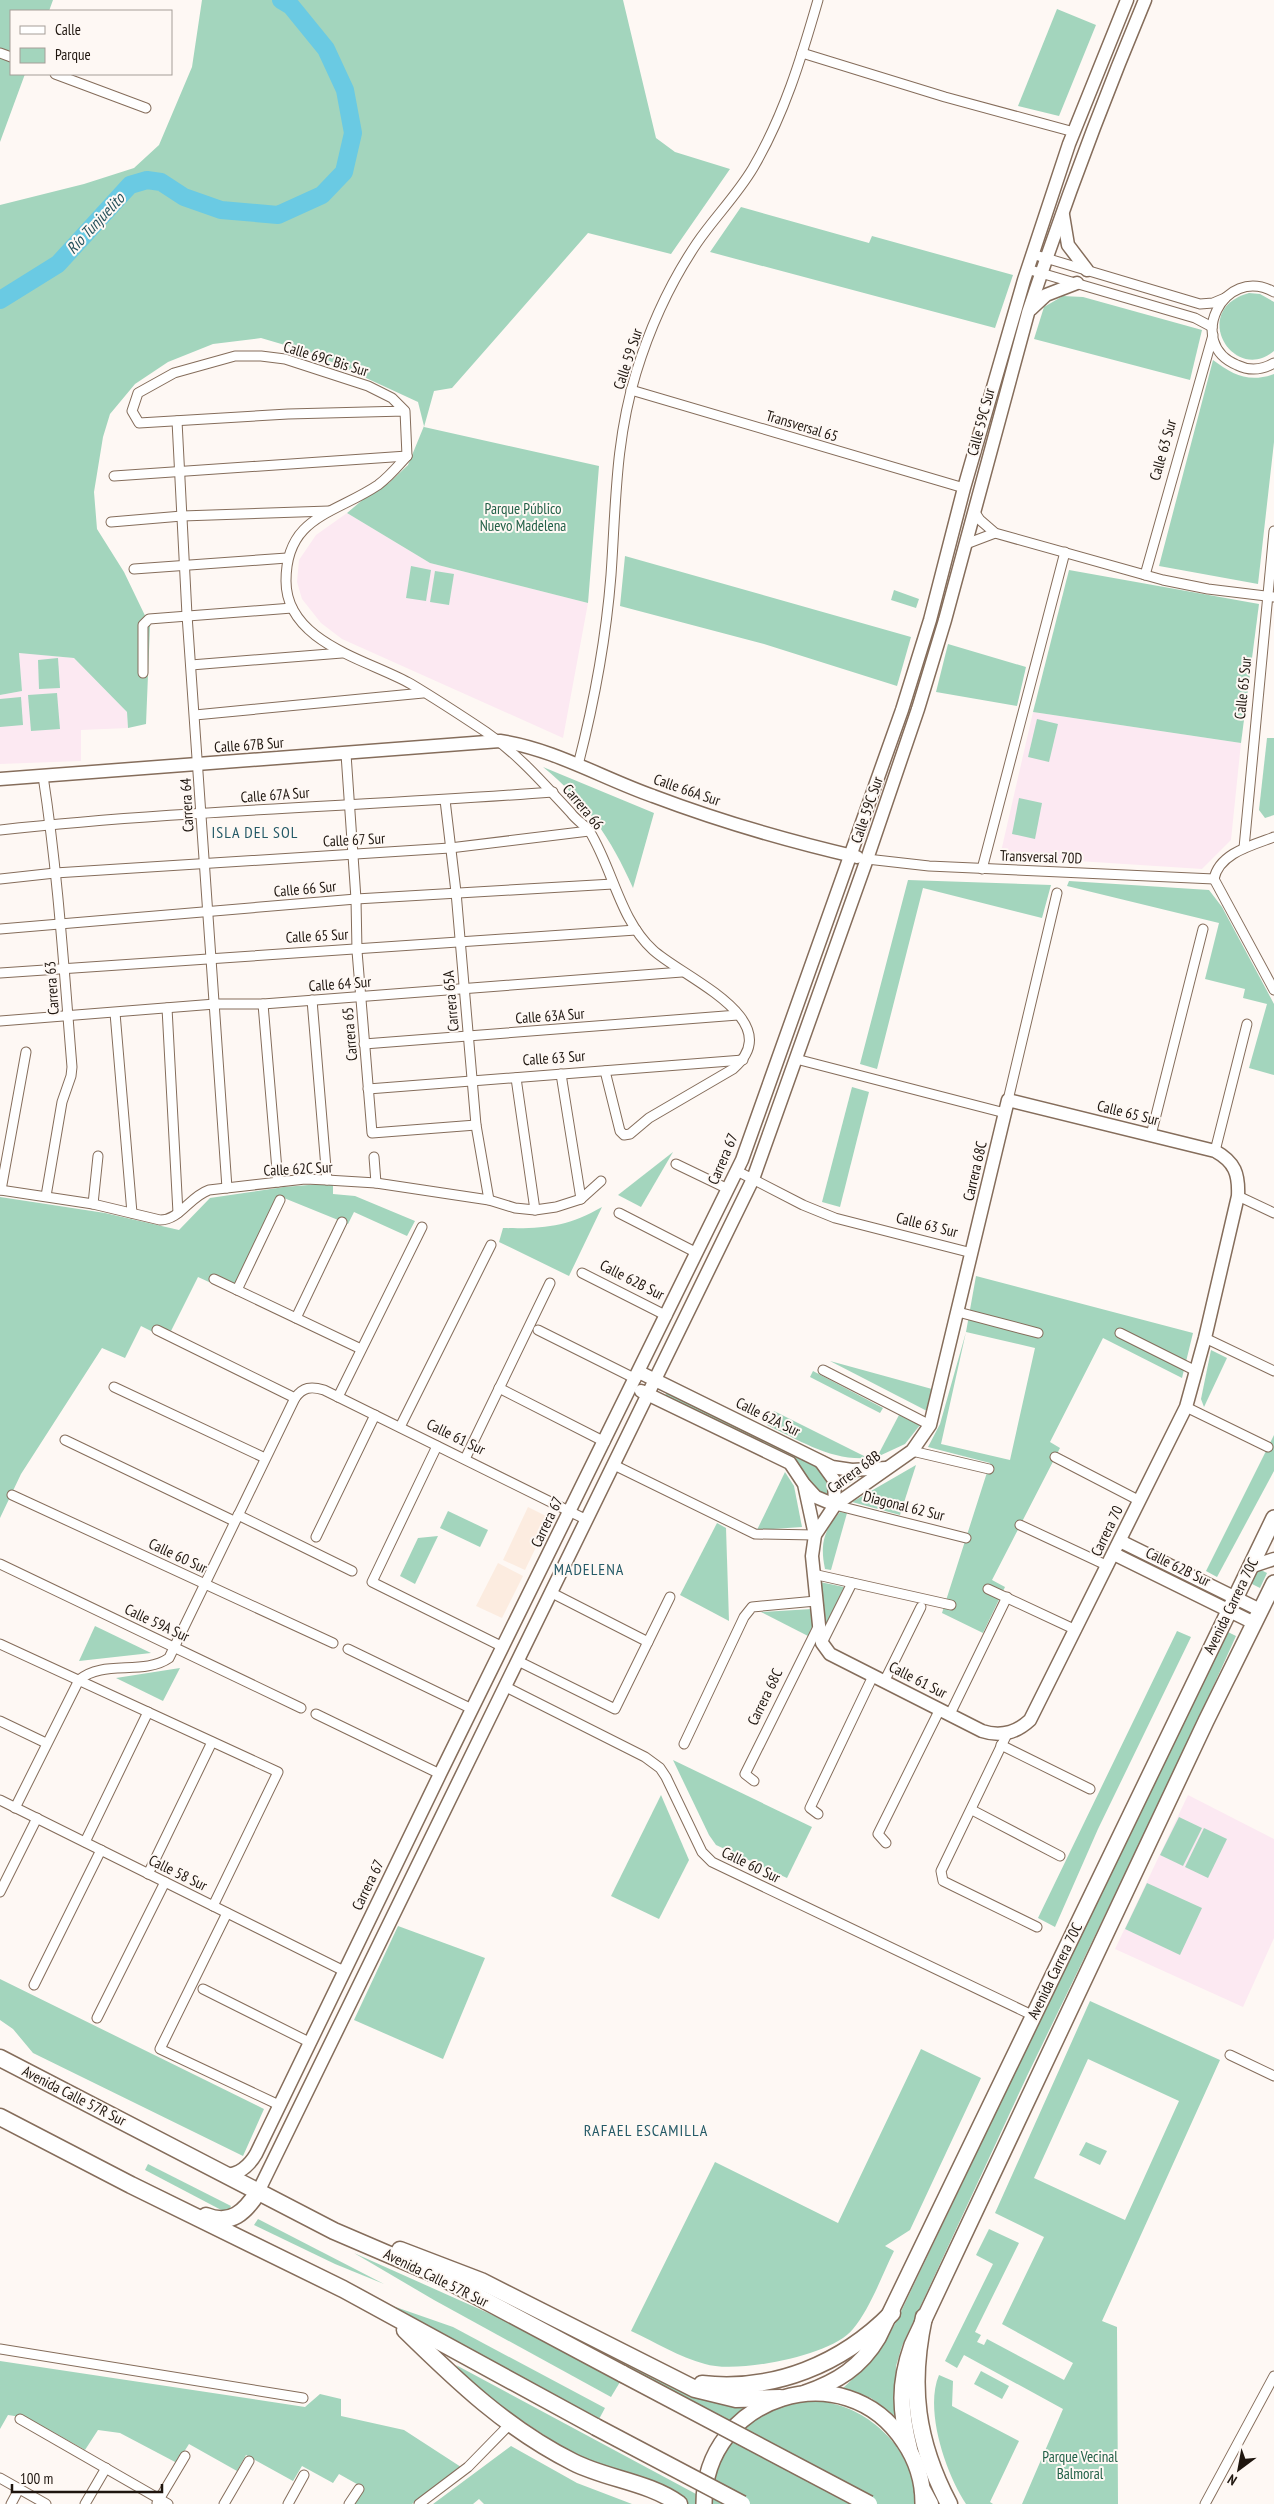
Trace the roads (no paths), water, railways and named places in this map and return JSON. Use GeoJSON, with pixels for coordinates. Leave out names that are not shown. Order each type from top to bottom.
{"type":"FeatureCollection","features":[{"type":"Feature","properties":{"kind":"highway","name":"Avenida Calle 57R Sur"},"geometry":{"type":"LineString","coordinates":[[0,2058],[334,2231],[439,2276],[870,2504]]}},
{"type":"Feature","properties":{"kind":"highway"},"geometry":{"type":"LineString","coordinates":[[0,2117],[342,2289],[742,2504]]}},
{"type":"Feature","properties":{"kind":"highway"},"geometry":{"type":"LineString","coordinates":[[22,2129],[47,2135],[213,2219],[230,2220],[240,2215],[258,2192]]}},
{"type":"Feature","properties":{"kind":"highway"},"geometry":{"type":"LineString","coordinates":[[334,2231],[409,2252],[450,2268],[695,2389],[721,2397],[750,2400],[780,2398]]}},
{"type":"Feature","properties":{"kind":"highway"},"geometry":{"type":"LineString","coordinates":[[675,2379],[730,2386],[766,2382],[801,2373],[850,2348],[892,2313]]}},
{"type":"Feature","properties":{"kind":"highway"},"geometry":{"type":"LineString","coordinates":[[391,2316],[468,2392],[511,2423],[573,2462],[612,2478],[662,2494],[679,2504]]}},
{"type":"Feature","properties":{"kind":"highway"},"geometry":{"type":"LineString","coordinates":[[924,2317],[916,2372],[916,2400],[926,2454],[949,2504]]}},
{"type":"Feature","properties":{"kind":"main road","name":"Avenida Carrera 70C"},"geometry":{"type":"LineString","coordinates":[[805,2394],[835,2381],[864,2358],[892,2313],[1231,1604],[1274,1519]]}},
{"type":"Feature","properties":{"kind":"main road","name":"Avenida Carrera 70C"},"geometry":{"type":"LineString","coordinates":[[910,2451],[902,2408],[902,2378],[912,2345],[1274,1583]]}},
{"type":"Feature","properties":{"kind":"main road"},"geometry":{"type":"LineString","coordinates":[[704,2504],[708,2471],[716,2452],[728,2434],[743,2418],[760,2406],[780,2398],[805,2394],[841,2397],[874,2412],[888,2423],[910,2451],[918,2470],[925,2500]]}},
{"type":"Feature","properties":{"kind":"street","name":"Calle 59 Sur"},"geometry":{"type":"LineString","coordinates":[[578,765],[604,638],[611,575],[616,472],[631,390],[649,335],[670,288],[697,243],[752,170],[781,112],[818,0]]}},
{"type":"Feature","properties":{"kind":"street","name":"Calle 59C Sur"},"geometry":{"type":"LineString","coordinates":[[850,855],[919,655],[964,488],[1027,269],[1074,132],[1127,0]]}},
{"type":"Feature","properties":{"kind":"street","name":"Calle 59C Sur"},"geometry":{"type":"LineString","coordinates":[[867,860],[918,709],[966,544],[1028,313],[1063,208],[1144,0]]}},
{"type":"Feature","properties":{"kind":"street"},"geometry":{"type":"LineString","coordinates":[[802,53],[945,97],[1074,132]]}},
{"type":"Feature","properties":{"kind":"street"},"geometry":{"type":"LineString","coordinates":[[58,75],[146,108]]}},
{"type":"Feature","properties":{"kind":"street"},"geometry":{"type":"LineString","coordinates":[[1063,208],[1064,234],[1068,245],[1086,270]]}},
{"type":"Feature","properties":{"kind":"street"},"geometry":{"type":"LineString","coordinates":[[1032,254],[1200,304],[1212,303],[1225,298],[1236,290],[1250,287],[1264,288],[1274,292]]}},
{"type":"Feature","properties":{"kind":"street"},"geometry":{"type":"LineString","coordinates":[[1027,269],[1195,318],[1212,331],[1220,352],[1233,364],[1257,369],[1274,363]]}},
{"type":"Feature","properties":{"kind":"street"},"geometry":{"type":"LineString","coordinates":[[1028,313],[1046,295],[1077,283]]}},
{"type":"Feature","properties":{"kind":"street","name":"Calle 63 Sur"},"geometry":{"type":"LineString","coordinates":[[1145,575],[1212,331],[1214,316],[1225,298]]}},
{"type":"Feature","properties":{"kind":"street","name":"Calle 69C Bis Sur"},"geometry":{"type":"LineString","coordinates":[[177,421],[139,423],[134,418],[132,406],[143,389],[174,372],[235,356],[286,359],[368,386],[392,398],[405,411]]}},
{"type":"Feature","properties":{"kind":"street","name":"Transversal 65"},"geometry":{"type":"LineString","coordinates":[[631,390],[964,488]]}},
{"type":"Feature","properties":{"kind":"street"},"geometry":{"type":"LineString","coordinates":[[177,421],[405,411],[407,456],[378,484],[329,511],[310,524],[290,548],[287,558],[286,584],[292,608],[313,633],[342,653]]}},
{"type":"Feature","properties":{"kind":"street","name":"Carrera 64"},"geometry":{"type":"LineString","coordinates":[[177,421],[191,665],[227,1188]]}},
{"type":"Feature","properties":{"kind":"street"},"geometry":{"type":"LineString","coordinates":[[114,476],[407,456]]}},
{"type":"Feature","properties":{"kind":"street"},"geometry":{"type":"LineString","coordinates":[[111,522],[182,516],[329,511]]}},
{"type":"Feature","properties":{"kind":"street"},"geometry":{"type":"LineString","coordinates":[[974,511],[980,520],[995,533],[1145,575],[1200,588],[1271,597]]}},
{"type":"Feature","properties":{"kind":"street","name":"Calle 65 Sur"},"geometry":{"type":"LineString","coordinates":[[1244,848],[1271,597],[1274,531]]}},
{"type":"Feature","properties":{"kind":"street"},"geometry":{"type":"LineString","coordinates":[[966,544],[995,533]]}},
{"type":"Feature","properties":{"kind":"street"},"geometry":{"type":"LineString","coordinates":[[982,869],[1065,552]]}},
{"type":"Feature","properties":{"kind":"street"},"geometry":{"type":"LineString","coordinates":[[134,570],[287,558]]}},
{"type":"Feature","properties":{"kind":"street"},"geometry":{"type":"LineString","coordinates":[[143,673],[144,625],[149,619],[292,608]]}},
{"type":"Feature","properties":{"kind":"street"},"geometry":{"type":"LineString","coordinates":[[191,665],[342,653]]}},
{"type":"Feature","properties":{"kind":"street","name":"Carrera 66"},"geometry":{"type":"LineString","coordinates":[[342,653],[389,673],[500,742],[553,792],[589,831],[636,930],[651,949],[724,999],[746,1023],[750,1034],[749,1044],[743,1060]]}},
{"type":"Feature","properties":{"kind":"street"},"geometry":{"type":"LineString","coordinates":[[195,714],[423,693]]}},
{"type":"Feature","properties":{"kind":"street","name":"Calle 66A Sur"},"geometry":{"type":"LineString","coordinates":[[500,742],[529,746],[654,797],[718,819],[867,860]]}},
{"type":"Feature","properties":{"kind":"street","name":"Calle 67B Sur"},"geometry":{"type":"LineString","coordinates":[[0,779],[500,742]]}},
{"type":"Feature","properties":{"kind":"street","name":"Carrera 65"},"geometry":{"type":"LineString","coordinates":[[346,754],[356,899],[360,997],[372,1133],[476,1125]]}},
{"type":"Feature","properties":{"kind":"street","name":"Carrera 63"},"geometry":{"type":"LineString","coordinates":[[43,776],[51,825],[61,924],[71,1076],[62,1102],[46,1196]]}},
{"type":"Feature","properties":{"kind":"street","name":"Calle 67A Sur"},"geometry":{"type":"LineString","coordinates":[[0,830],[348,803],[446,800],[553,792]]}},
{"type":"Feature","properties":{"kind":"street","name":"Carrera 65A"},"geometry":{"type":"LineString","coordinates":[[446,800],[456,892],[476,1125],[489,1200]]}},
{"type":"Feature","properties":{"kind":"street","name":"Calle 67 Sur"},"geometry":{"type":"LineString","coordinates":[[0,879],[55,873],[450,848],[589,831]]}},
{"type":"Feature","properties":{"kind":"street"},"geometry":{"type":"LineString","coordinates":[[1274,837],[1244,848],[1224,861],[1218,868],[1214,879],[1274,989]]}},
{"type":"Feature","properties":{"kind":"street","name":"Carrera 67"},"geometry":{"type":"LineString","coordinates":[[226,2175],[239,2172],[251,2162],[737,1171],[850,855]]}},
{"type":"Feature","properties":{"kind":"street"},"geometry":{"type":"LineString","coordinates":[[258,2192],[753,1179],[867,860]]}},
{"type":"Feature","properties":{"kind":"street","name":"Transversal 70D"},"geometry":{"type":"LineString","coordinates":[[867,860],[982,869],[1214,879]]}},
{"type":"Feature","properties":{"kind":"street","name":"Calle 66 Sur"},"geometry":{"type":"LineString","coordinates":[[0,929],[356,899],[613,884]]}},
{"type":"Feature","properties":{"kind":"street","name":"Carrera 68C"},"geometry":{"type":"LineString","coordinates":[[912,1450],[930,1425],[1056,893]]}},
{"type":"Feature","properties":{"kind":"street"},"geometry":{"type":"LineString","coordinates":[[1151,1135],[1203,929]]}},
{"type":"Feature","properties":{"kind":"street","name":"Calle 65 Sur"},"geometry":{"type":"LineString","coordinates":[[0,973],[212,957],[357,950],[636,930]]}},
{"type":"Feature","properties":{"kind":"street","name":"Calle 64 Sur"},"geometry":{"type":"LineString","coordinates":[[0,1021],[67,1014],[115,1013],[215,1004],[263,1004],[682,972]]}},
{"type":"Feature","properties":{"kind":"street"},"geometry":{"type":"LineString","coordinates":[[312,1000],[327,1180]]}},
{"type":"Feature","properties":{"kind":"street"},"geometry":{"type":"LineString","coordinates":[[263,1004],[278,1182]]}},
{"type":"Feature","properties":{"kind":"street"},"geometry":{"type":"LineString","coordinates":[[167,1008],[178,1213]]}},
{"type":"Feature","properties":{"kind":"street"},"geometry":{"type":"LineString","coordinates":[[115,1013],[132,1213]]}},
{"type":"Feature","properties":{"kind":"street","name":"Calle 63A Sur"},"geometry":{"type":"LineString","coordinates":[[364,1044],[738,1015]]}},
{"type":"Feature","properties":{"kind":"street"},"geometry":{"type":"LineString","coordinates":[[1215,1151],[1247,1024]]}},
{"type":"Feature","properties":{"kind":"street"},"geometry":{"type":"LineString","coordinates":[[0,1190],[26,1052]]}},
{"type":"Feature","properties":{"kind":"street","name":"Calle 65 Sur"},"geometry":{"type":"LineString","coordinates":[[796,1059],[1006,1106],[1151,1135],[1215,1151],[1224,1156],[1235,1168]]}},
{"type":"Feature","properties":{"kind":"street"},"geometry":{"type":"LineString","coordinates":[[606,1071],[620,1131],[624,1135],[630,1134],[649,1118],[715,1081],[743,1060]]}},
{"type":"Feature","properties":{"kind":"street","name":"Calle 63 Sur"},"geometry":{"type":"LineString","coordinates":[[368,1089],[743,1060]]}},
{"type":"Feature","properties":{"kind":"street"},"geometry":{"type":"LineString","coordinates":[[561,1074],[581,1199]]}},
{"type":"Feature","properties":{"kind":"street"},"geometry":{"type":"LineString","coordinates":[[516,1078],[535,1210]]}},
{"type":"Feature","properties":{"kind":"street"},"geometry":{"type":"LineString","coordinates":[[93,1204],[98,1156]]}},
{"type":"Feature","properties":{"kind":"street"},"geometry":{"type":"LineString","coordinates":[[374,1157],[376,1183]]}},
{"type":"Feature","properties":{"kind":"street"},"geometry":{"type":"LineString","coordinates":[[676,1164],[728,1189]]}},
{"type":"Feature","properties":{"kind":"street","name":"Carrera 70"},"geometry":{"type":"LineString","coordinates":[[1004,1740],[1030,1720],[1186,1407],[1205,1338],[1238,1196],[1239,1183],[1235,1168]]}},
{"type":"Feature","properties":{"kind":"street","name":"Calle 63 Sur"},"geometry":{"type":"LineString","coordinates":[[737,1171],[803,1205],[835,1218],[972,1253]]}},
{"type":"Feature","properties":{"kind":"street","name":"Calle 62C Sur"},"geometry":{"type":"LineString","coordinates":[[0,1190],[93,1204],[160,1220],[168,1220],[197,1195],[209,1190],[278,1182],[327,1180],[376,1183],[489,1200],[515,1208],[535,1210],[581,1199],[601,1181]]}},
{"type":"Feature","properties":{"kind":"street"},"geometry":{"type":"LineString","coordinates":[[1238,1196],[1274,1212]]}},
{"type":"Feature","properties":{"kind":"street"},"geometry":{"type":"LineString","coordinates":[[237,1290],[280,1200]]}},
{"type":"Feature","properties":{"kind":"street"},"geometry":{"type":"LineString","coordinates":[[619,1213],[697,1252]]}},
{"type":"Feature","properties":{"kind":"street"},"geometry":{"type":"LineString","coordinates":[[296,1318],[342,1222]]}},
{"type":"Feature","properties":{"kind":"street"},"geometry":{"type":"LineString","coordinates":[[338,1397],[422,1227]]}},
{"type":"Feature","properties":{"kind":"street"},"geometry":{"type":"LineString","coordinates":[[400,1428],[491,1245]]}},
{"type":"Feature","properties":{"kind":"street","name":"Calle 62B Sur"},"geometry":{"type":"LineString","coordinates":[[582,1273],[667,1316]]}},
{"type":"Feature","properties":{"kind":"street"},"geometry":{"type":"LineString","coordinates":[[214,1279],[361,1349]]}},
{"type":"Feature","properties":{"kind":"street"},"geometry":{"type":"LineString","coordinates":[[465,1459],[550,1283]]}},
{"type":"Feature","properties":{"kind":"street"},"geometry":{"type":"LineString","coordinates":[[958,1312],[1038,1333]]}},
{"type":"Feature","properties":{"kind":"street"},"geometry":{"type":"LineString","coordinates":[[15,1808],[79,1680],[91,1672],[155,1665],[169,1658],[295,1398],[157,1330]]}},
{"type":"Feature","properties":{"kind":"street","name":"Calle 62A Sur"},"geometry":{"type":"LineString","coordinates":[[538,1330],[636,1379],[649,1394],[783,1459],[796,1470],[804,1484],[815,1534]]}},
{"type":"Feature","properties":{"kind":"street"},"geometry":{"type":"LineString","coordinates":[[1120,1333],[1196,1371]]}},
{"type":"Feature","properties":{"kind":"street"},"geometry":{"type":"LineString","coordinates":[[1205,1338],[1274,1371]]}},
{"type":"Feature","properties":{"kind":"street"},"geometry":{"type":"LineString","coordinates":[[822,1370],[930,1425]]}},
{"type":"Feature","properties":{"kind":"street","name":"Calle 62A Sur"},"geometry":{"type":"LineString","coordinates":[[636,1379],[656,1380],[820,1461],[852,1470],[889,1467]]}},
{"type":"Feature","properties":{"kind":"street","name":"Calle 61 Sur"},"geometry":{"type":"LineString","coordinates":[[295,1398],[300,1392],[309,1387],[324,1390],[588,1520]]}},
{"type":"Feature","properties":{"kind":"street"},"geometry":{"type":"LineString","coordinates":[[114,1388],[265,1458]]}},
{"type":"Feature","properties":{"kind":"street"},"geometry":{"type":"LineString","coordinates":[[499,1388],[604,1442]]}},
{"type":"Feature","properties":{"kind":"street"},"geometry":{"type":"LineString","coordinates":[[1186,1407],[1268,1447]]}},
{"type":"Feature","properties":{"kind":"street"},"geometry":{"type":"LineString","coordinates":[[316,1537],[375,1415]]}},
{"type":"Feature","properties":{"kind":"street"},"geometry":{"type":"LineString","coordinates":[[65,1440],[352,1571]]}},
{"type":"Feature","properties":{"kind":"street"},"geometry":{"type":"LineString","coordinates":[[437,1446],[372,1582],[517,1663],[615,1709],[670,1596]]}},
{"type":"Feature","properties":{"kind":"street"},"geometry":{"type":"LineString","coordinates":[[912,1450],[989,1468]]}},
{"type":"Feature","properties":{"kind":"street","name":"Carrera 68B"},"geometry":{"type":"LineString","coordinates":[[822,1643],[812,1550],[815,1534],[835,1505],[912,1450]]}},
{"type":"Feature","properties":{"kind":"street"},"geometry":{"type":"LineString","coordinates":[[1054,1457],[1140,1501]]}},
{"type":"Feature","properties":{"kind":"street"},"geometry":{"type":"LineString","coordinates":[[820,1461],[834,1480],[835,1505]]}},
{"type":"Feature","properties":{"kind":"street"},"geometry":{"type":"LineString","coordinates":[[614,1465],[755,1534],[815,1534]]}},
{"type":"Feature","properties":{"kind":"street","name":"Diagonal 62 Sur"},"geometry":{"type":"LineString","coordinates":[[804,1484],[816,1497],[835,1505],[966,1538]]}},
{"type":"Feature","properties":{"kind":"street","name":"Calle 60 Sur"},"geometry":{"type":"LineString","coordinates":[[12,1495],[333,1643]]}},
{"type":"Feature","properties":{"kind":"street"},"geometry":{"type":"LineString","coordinates":[[1020,1525],[1108,1566]]}},
{"type":"Feature","properties":{"kind":"street","name":"Calle 62B Sur"},"geometry":{"type":"LineString","coordinates":[[1120,1541],[1257,1617]]}},
{"type":"Feature","properties":{"kind":"street","name":"Calle 62B Sur"},"geometry":{"type":"LineString","coordinates":[[1114,1554],[1231,1604]]}},
{"type":"Feature","properties":{"kind":"street"},"geometry":{"type":"LineString","coordinates":[[1250,1567],[1274,1559]]}},
{"type":"Feature","properties":{"kind":"street","name":"Calle 59A Sur"},"geometry":{"type":"LineString","coordinates":[[0,1564],[302,1708]]}},
{"type":"Feature","properties":{"kind":"street"},"geometry":{"type":"LineString","coordinates":[[814,1574],[950,1605]]}},
{"type":"Feature","properties":{"kind":"street"},"geometry":{"type":"LineString","coordinates":[[822,1643],[852,1583]]}},
{"type":"Feature","properties":{"kind":"street"},"geometry":{"type":"LineString","coordinates":[[988,1588],[1076,1630]]}},
{"type":"Feature","properties":{"kind":"street"},"geometry":{"type":"LineString","coordinates":[[552,1593],[648,1642]]}},
{"type":"Feature","properties":{"kind":"street"},"geometry":{"type":"LineString","coordinates":[[886,1843],[878,1834],[1007,1597]]}},
{"type":"Feature","properties":{"kind":"street"},"geometry":{"type":"LineString","coordinates":[[684,1744],[744,1617],[752,1607],[816,1601]]}},
{"type":"Feature","properties":{"kind":"street"},"geometry":{"type":"LineString","coordinates":[[818,1814],[810,1808],[879,1679],[921,1607]]}},
{"type":"Feature","properties":{"kind":"street","name":"Carrera 68C"},"geometry":{"type":"LineString","coordinates":[[754,1781],[745,1774],[819,1625]]}},
{"type":"Feature","properties":{"kind":"street","name":"Calle 61 Sur"},"geometry":{"type":"LineString","coordinates":[[822,1643],[830,1654],[982,1731],[996,1734],[1090,1789]]}},
{"type":"Feature","properties":{"kind":"street"},"geometry":{"type":"LineString","coordinates":[[0,1644],[278,1772],[213,1906]]}},
{"type":"Feature","properties":{"kind":"street"},"geometry":{"type":"LineString","coordinates":[[348,1649],[472,1709]]}},
{"type":"Feature","properties":{"kind":"street","name":"Calle 60 Sur"},"geometry":{"type":"LineString","coordinates":[[506,1687],[644,1757],[660,1768],[702,1852],[712,1862],[1034,2016]]}},
{"type":"Feature","properties":{"kind":"street"},"geometry":{"type":"LineString","coordinates":[[85,1842],[148,1712]]}},
{"type":"Feature","properties":{"kind":"street"},"geometry":{"type":"LineString","coordinates":[[316,1714],[440,1774]]}},
{"type":"Feature","properties":{"kind":"street"},"geometry":{"type":"LineString","coordinates":[[0,1720],[46,1743]]}},
{"type":"Feature","properties":{"kind":"street"},"geometry":{"type":"LineString","coordinates":[[1004,1740],[941,1871],[943,1880],[1037,1927]]}},
{"type":"Feature","properties":{"kind":"street"},"geometry":{"type":"LineString","coordinates":[[148,1874],[212,1742]]}},
{"type":"Feature","properties":{"kind":"street","name":"Calle 58 Sur"},"geometry":{"type":"LineString","coordinates":[[0,1800],[344,1971]]}},
{"type":"Feature","properties":{"kind":"street"},"geometry":{"type":"LineString","coordinates":[[972,1810],[1060,1856]]}},
{"type":"Feature","properties":{"kind":"street"},"geometry":{"type":"LineString","coordinates":[[0,1892],[37,1818]]}},
{"type":"Feature","properties":{"kind":"street"},"geometry":{"type":"LineString","coordinates":[[34,1985],[102,1850]]}},
{"type":"Feature","properties":{"kind":"street"},"geometry":{"type":"LineString","coordinates":[[97,2018],[165,1882]]}},
{"type":"Feature","properties":{"kind":"street"},"geometry":{"type":"LineString","coordinates":[[227,1912],[160,2048],[279,2105]]}},
{"type":"Feature","properties":{"kind":"street"},"geometry":{"type":"LineString","coordinates":[[203,1989],[309,2042]]}},
{"type":"Feature","properties":{"kind":"street"},"geometry":{"type":"LineString","coordinates":[[1230,2055],[1274,2076]]}},
{"type":"Feature","properties":{"kind":"street"},"geometry":{"type":"LineString","coordinates":[[0,2349],[303,2398]]}},
{"type":"Feature","properties":{"kind":"street"},"geometry":{"type":"LineString","coordinates":[[1204,2504],[1274,2376]]}},
{"type":"Feature","properties":{"kind":"street"},"geometry":{"type":"LineString","coordinates":[[20,2419],[106,2468],[158,2502],[168,2504]]}},
{"type":"Feature","properties":{"kind":"street"},"geometry":{"type":"LineString","coordinates":[[419,2504],[468,2467],[511,2423]]}},
{"type":"Feature","properties":{"kind":"street"},"geometry":{"type":"LineString","coordinates":[[158,2502],[186,2456]]}},
{"type":"Feature","properties":{"kind":"street"},"geometry":{"type":"LineString","coordinates":[[224,2504],[249,2461]]}},
{"type":"Feature","properties":{"kind":"street"},"geometry":{"type":"LineString","coordinates":[[85,2504],[106,2468]]}},
{"type":"Feature","properties":{"kind":"street"},"geometry":{"type":"LineString","coordinates":[[288,2504],[304,2475]]}},
{"type":"Feature","properties":{"kind":"street"},"geometry":{"type":"LineString","coordinates":[[0,2478],[46,2504]]}},
{"type":"Feature","properties":{"kind":"street"},"geometry":{"type":"LineString","coordinates":[[11,2504],[19,2489]]}},
{"type":"Feature","properties":{"kind":"street"},"geometry":{"type":"LineString","coordinates":[[349,2504],[359,2489]]}},
{"type":"Feature","properties":{"kind":"waterway","name":"Río Tunjuelito"},"geometry":{"type":"LineString","coordinates":[[0,300],[58,264],[130,185],[147,180],[161,182],[184,197],[221,210],[278,215],[322,195],[344,172],[353,133],[345,90],[326,49],[291,6],[281,0]]}},
{"type":"Feature","properties":{"kind":"district","name":"ISLA DEL SOL"},"geometry":{"type":"Point","coordinates":[255,832]}},
{"type":"Feature","properties":{"kind":"district","name":"MADELENA"},"geometry":{"type":"Point","coordinates":[589,1569]}},
{"type":"Feature","properties":{"kind":"district","name":"RAFAEL ESCAMILLA"},"geometry":{"type":"Point","coordinates":[646,2130]}},
{"type":"Feature","properties":{"kind":"park label","name":"Parque Público Nuevo Madelena"},"geometry":{"type":"Point","coordinates":[523,518]}},
{"type":"Feature","properties":{"kind":"park label","name":"Parque Vecinal Balmoral"},"geometry":{"type":"Point","coordinates":[1080,2466]}}]}
